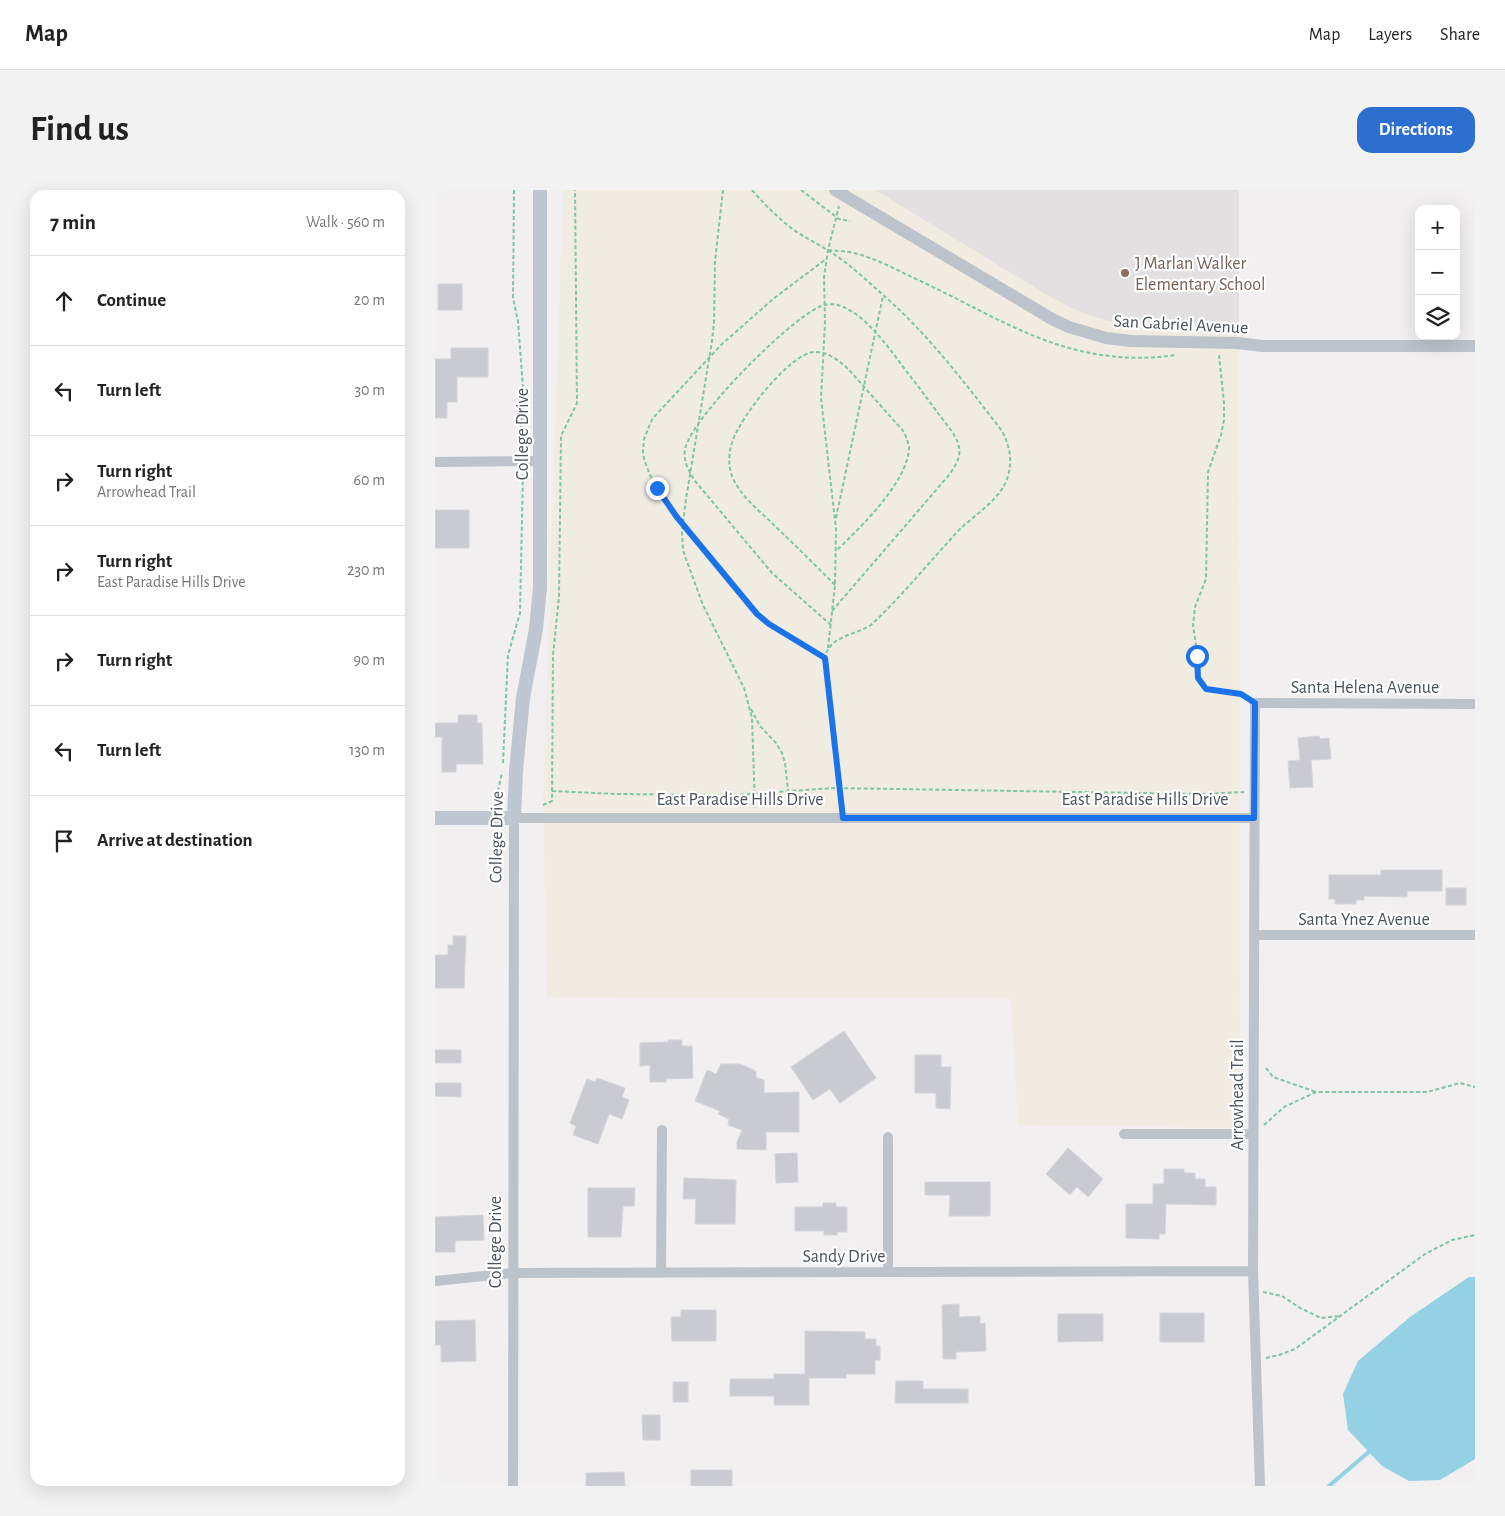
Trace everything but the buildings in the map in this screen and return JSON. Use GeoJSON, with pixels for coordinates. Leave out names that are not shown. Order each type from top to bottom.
{"type":"FeatureCollection","features":[{"type":"Feature","properties":{"kind":"main road","name":"College Drive"},"geometry":{"type":"LineString","coordinates":[[514,818],[515,771],[523,698],[539,610],[541,561],[540,190]]}},
{"type":"Feature","properties":{"kind":"main road","name":"East Paradise Hills Drive"},"geometry":{"type":"LineString","coordinates":[[435,818],[514,818]]}},
{"type":"Feature","properties":{"kind":"street","name":"San Gabriel Avenue"},"geometry":{"type":"LineString","coordinates":[[839,191],[1044,314],[1069,327],[1106,338],[1131,341],[1218,342],[1262,346],[1475,346]]}},
{"type":"Feature","properties":{"kind":"street"},"geometry":{"type":"LineString","coordinates":[[435,462],[541,461]]}},
{"type":"Feature","properties":{"kind":"street","name":"Santa Helena Avenue"},"geometry":{"type":"LineString","coordinates":[[1255,703],[1475,704]]}},
{"type":"Feature","properties":{"kind":"street","name":"Arrowhead Trail"},"geometry":{"type":"LineString","coordinates":[[1255,703],[1253,1292],[1261,1486]]}},
{"type":"Feature","properties":{"kind":"street","name":"East Paradise Hills Drive"},"geometry":{"type":"LineString","coordinates":[[514,818],[1254,818]]}},
{"type":"Feature","properties":{"kind":"street","name":"College Drive"},"geometry":{"type":"LineString","coordinates":[[513,1486],[514,818]]}},
{"type":"Feature","properties":{"kind":"street","name":"Santa Ynez Avenue"},"geometry":{"type":"LineString","coordinates":[[1253,935],[1475,935]]}},
{"type":"Feature","properties":{"kind":"street"},"geometry":{"type":"LineString","coordinates":[[661,1272],[662,1130]]}},
{"type":"Feature","properties":{"kind":"street"},"geometry":{"type":"LineString","coordinates":[[1124,1134],[1253,1134]]}},
{"type":"Feature","properties":{"kind":"street"},"geometry":{"type":"LineString","coordinates":[[888,1272],[889,1137]]}},
{"type":"Feature","properties":{"kind":"street","name":"Sandy Drive"},"geometry":{"type":"LineString","coordinates":[[435,1281],[513,1273],[1253,1271]]}},
{"type":"Feature","properties":{"kind":"path"},"geometry":{"type":"LineString","coordinates":[[503,763],[508,655],[520,613],[523,462],[519,440],[524,401],[518,321],[513,298],[514,190]]}},
{"type":"Feature","properties":{"kind":"path"},"geometry":{"type":"LineString","coordinates":[[543,805],[552,801],[553,655],[559,597],[561,436],[577,403],[575,190]]}},
{"type":"Feature","properties":{"kind":"path"},"geometry":{"type":"LineString","coordinates":[[723,190],[715,261],[714,322],[682,524],[683,550],[703,604],[750,706],[760,726],[780,747],[784,758],[791,818]]}},
{"type":"Feature","properties":{"kind":"path"},"geometry":{"type":"LineString","coordinates":[[753,190],[769,210],[791,228],[837,256],[910,319],[950,364],[1002,431],[1010,451],[1008,473],[998,494],[961,529],[871,625],[838,639],[827,648]]}},
{"type":"Feature","properties":{"kind":"path"},"geometry":{"type":"LineString","coordinates":[[801,190],[839,220],[850,221]]}},
{"type":"Feature","properties":{"kind":"path"},"geometry":{"type":"LineString","coordinates":[[839,191],[836,217],[826,259],[824,277],[824,354],[821,398],[835,521],[836,551],[831,625],[825,658],[843,818]]}},
{"type":"Feature","properties":{"kind":"path"},"geometry":{"type":"LineString","coordinates":[[828,250],[848,252],[874,260],[931,286],[1022,332],[1068,348],[1122,358],[1159,358],[1178,355]]}},
{"type":"Feature","properties":{"kind":"path"},"geometry":{"type":"LineString","coordinates":[[825,658],[765,621],[748,604],[676,516],[650,475],[644,459],[643,446],[646,432],[653,418],[709,357],[773,299],[826,259]]}},
{"type":"Feature","properties":{"kind":"path"},"geometry":{"type":"LineString","coordinates":[[835,521],[883,295]]}},
{"type":"Feature","properties":{"kind":"path"},"geometry":{"type":"LineString","coordinates":[[831,625],[772,573],[695,481],[685,462],[685,452],[690,438],[722,395],[770,345],[808,314],[833,304],[843,306],[862,320],[883,341],[957,439],[960,447],[959,456],[949,475],[832,610]]}},
{"type":"Feature","properties":{"kind":"path"},"geometry":{"type":"LineString","coordinates":[[1218,342],[1223,420],[1221,435],[1208,477],[1206,579],[1193,611],[1193,625],[1197,645],[1197,673],[1206,689],[1241,694],[1255,703]]}},
{"type":"Feature","properties":{"kind":"path"},"geometry":{"type":"LineString","coordinates":[[835,585],[746,497],[733,478],[729,460],[731,446],[743,419],[764,392],[783,372],[801,357],[810,353],[824,354],[844,365],[904,432],[908,442],[908,453],[902,473],[866,521],[836,551]]}},
{"type":"Feature","properties":{"kind":"path"},"geometry":{"type":"LineString","coordinates":[[750,706],[755,818]]}},
{"type":"Feature","properties":{"kind":"path"},"geometry":{"type":"LineString","coordinates":[[495,804],[502,772]]}},
{"type":"Feature","properties":{"kind":"path"},"geometry":{"type":"LineString","coordinates":[[552,791],[732,796],[840,788],[1202,794],[1249,792]]}},
{"type":"Feature","properties":{"kind":"path"},"geometry":{"type":"LineString","coordinates":[[1253,1052],[1273,1077],[1316,1092],[1427,1092],[1460,1083],[1475,1087]]}},
{"type":"Feature","properties":{"kind":"path"},"geometry":{"type":"LineString","coordinates":[[1253,1134],[1285,1107],[1316,1092]]}},
{"type":"Feature","properties":{"kind":"path"},"geometry":{"type":"LineString","coordinates":[[1255,1360],[1279,1355],[1295,1349],[1425,1254],[1451,1240],[1475,1235]]}},
{"type":"Feature","properties":{"kind":"path"},"geometry":{"type":"LineString","coordinates":[[1253,1292],[1282,1296],[1300,1308],[1321,1318],[1340,1316]]}},
{"type":"Feature","properties":{"kind":"shaded area","name":"J Marlan Walker Elementary School"},"geometry":{"type":"Polygon","coordinates":[[[875,190],[1239,190],[1239,325],[1107,321],[1077,311],[1050,297],[875,190]]]}},
{"type":"Feature","properties":{"kind":"sand"},"geometry":{"type":"Polygon","coordinates":[[[563,190],[875,190],[1050,297],[1077,311],[1107,321],[1239,325],[1240,1128],[1018,1125],[1011,999],[547,997],[543,805],[563,190]]]}},
{"type":"Feature","properties":{"kind":"water"},"geometry":{"type":"Polygon","coordinates":[[[1469,1277],[1475,1277],[1475,1459],[1440,1480],[1409,1481],[1382,1466],[1348,1430],[1343,1394],[1358,1361],[1410,1317],[1469,1277]]]}},
{"type":"Feature","properties":{"kind":"waterway"},"geometry":{"type":"LineString","coordinates":[[1329,1486],[1371,1450]]}},
{"type":"Feature","properties":{"kind":"place","name":"J Marlan Walker Elementary School"},"geometry":{"type":"Point","coordinates":[1125,273]}},
{"type":"Feature","properties":{"kind":"route"},"geometry":{"type":"LineString","coordinates":[[657,488],[676,516],[757,614],[769,624],[825,658],[843,818],[1254,818],[1255,703],[1241,694],[1211,691],[1203,687],[1197,673],[1197,656]]}}]}
